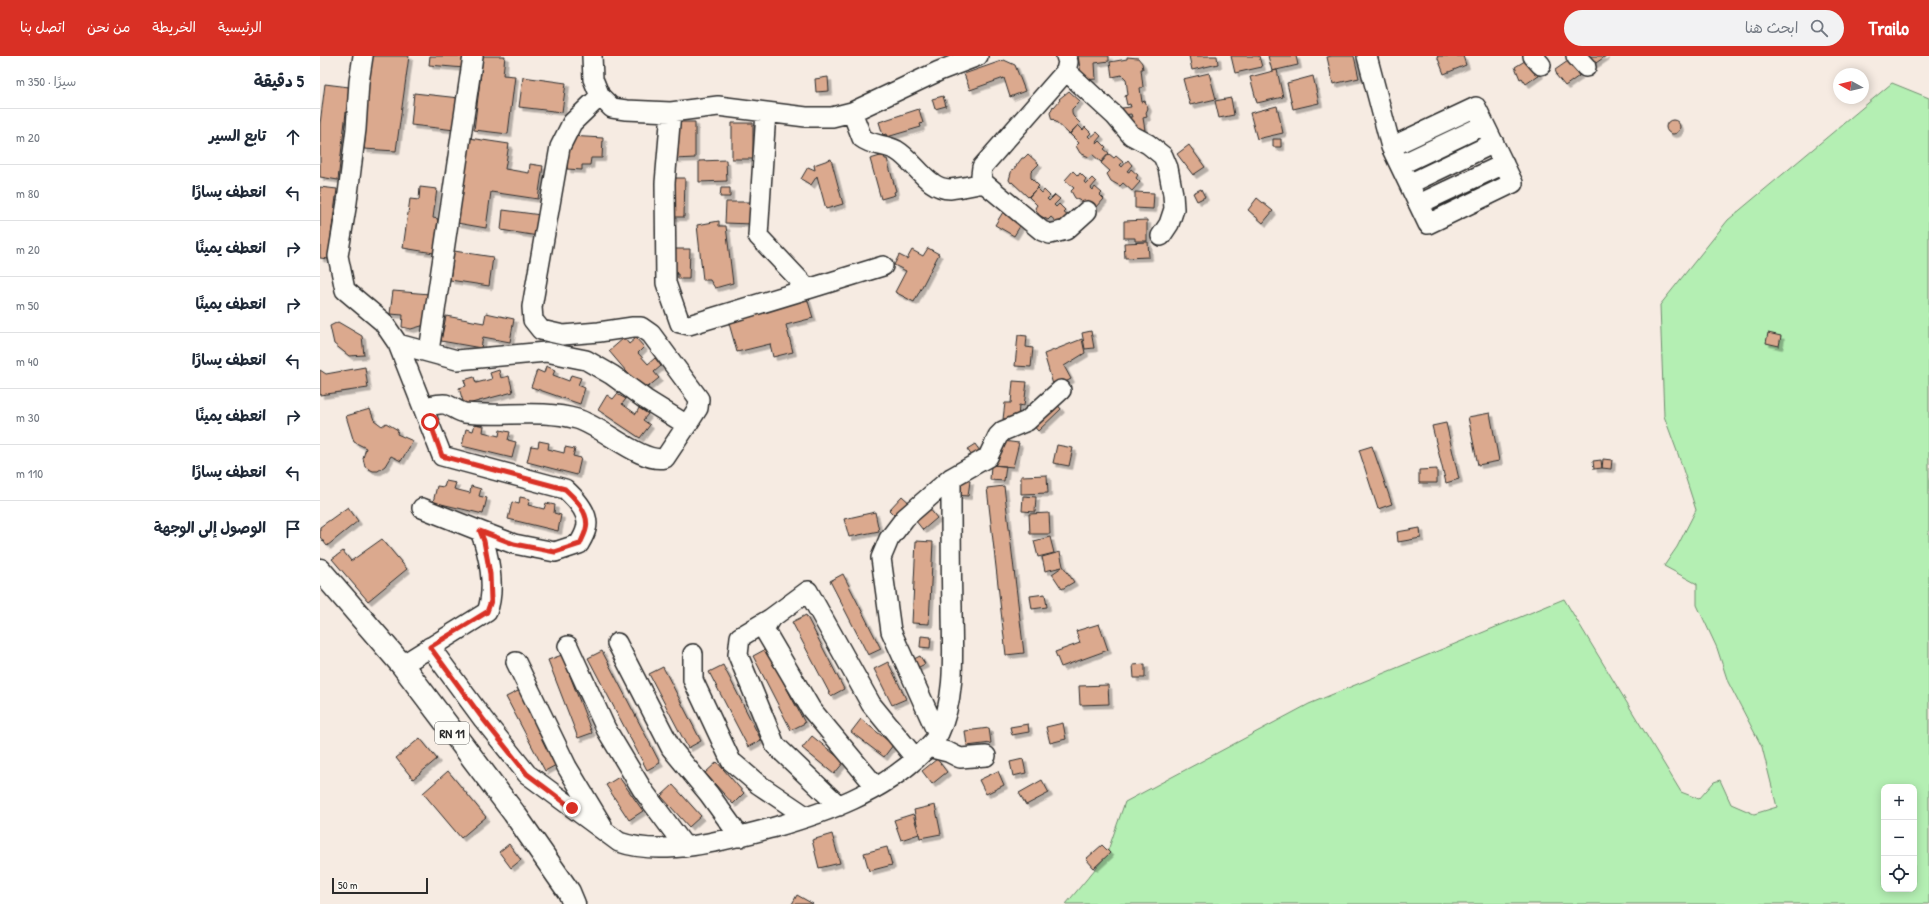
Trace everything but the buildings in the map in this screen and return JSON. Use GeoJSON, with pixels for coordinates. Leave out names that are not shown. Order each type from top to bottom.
{"type":"FeatureCollection","features":[{"type":"Feature","properties":{"kind":"main road","name":"RN 11"},"geometry":{"type":"LineString","coordinates":[[320,570],[402,665],[514,813],[569,892],[574,904]]}},
{"type":"Feature","properties":{"kind":"street"},"geometry":{"type":"LineString","coordinates":[[363,56],[359,82],[356,129],[338,256],[345,290],[382,322],[398,344],[410,378],[424,407],[442,456],[565,489],[576,499],[585,515],[587,528],[580,544],[555,552],[514,544],[422,508]]}},
{"type":"Feature","properties":{"kind":"street"},"geometry":{"type":"LineString","coordinates":[[429,351],[472,56]]}},
{"type":"Feature","properties":{"kind":"street"},"geometry":{"type":"LineString","coordinates":[[592,56],[593,80],[600,96],[612,108],[671,112],[718,106],[806,117],[832,117],[852,112],[939,71],[978,56]]}},
{"type":"Feature","properties":{"kind":"street"},"geometry":{"type":"LineString","coordinates":[[1367,56],[1391,147],[1418,204],[1504,164],[1476,106],[1391,147]]}},
{"type":"Feature","properties":{"kind":"street"},"geometry":{"type":"LineString","coordinates":[[1087,211],[1066,230],[1050,234],[1042,231],[984,183],[981,175],[982,167],[1066,63],[1131,135],[1148,144],[1163,156],[1168,168],[1174,209],[1169,224],[1161,236]]}},
{"type":"Feature","properties":{"kind":"street"},"geometry":{"type":"LineString","coordinates":[[424,407],[444,404],[463,412],[500,415],[546,414],[578,419],[645,456],[658,460],[665,458],[698,408],[699,399],[651,334],[641,327],[563,335],[541,330],[533,320],[532,307],[560,147],[572,123],[600,96]]}},
{"type":"Feature","properties":{"kind":"street"},"geometry":{"type":"LineString","coordinates":[[671,112],[665,183],[666,283],[680,323],[689,325],[883,266]]}},
{"type":"Feature","properties":{"kind":"street"},"geometry":{"type":"LineString","coordinates":[[766,112],[758,236],[808,289]]}},
{"type":"Feature","properties":{"kind":"street"},"geometry":{"type":"LineString","coordinates":[[852,112],[862,138],[875,145],[895,149],[906,157],[932,182],[940,187],[950,189],[984,183]]}},
{"type":"Feature","properties":{"kind":"street"},"geometry":{"type":"LineString","coordinates":[[1400,165],[1484,124]]}},
{"type":"Feature","properties":{"kind":"street"},"geometry":{"type":"LineString","coordinates":[[1409,184],[1494,143]]}},
{"type":"Feature","properties":{"kind":"street"},"geometry":{"type":"LineString","coordinates":[[398,344],[429,351],[440,356],[457,360],[546,352],[586,360],[612,375],[645,399],[687,425]]}},
{"type":"Feature","properties":{"kind":"street"},"geometry":{"type":"LineString","coordinates":[[927,747],[891,630],[881,558],[889,539],[905,518],[951,478],[988,457],[998,436],[1003,431],[1027,421],[1061,390]]}},
{"type":"Feature","properties":{"kind":"street"},"geometry":{"type":"LineString","coordinates":[[430,647],[483,719],[527,774],[619,842],[634,848],[685,846],[740,837],[807,818],[839,806],[895,776],[927,747],[944,718],[952,677],[951,478]]}},
{"type":"Feature","properties":{"kind":"street"},"geometry":{"type":"LineString","coordinates":[[402,665],[487,612],[491,601],[490,574],[484,541],[480,531]]}},
{"type":"Feature","properties":{"kind":"street"},"geometry":{"type":"LineString","coordinates":[[839,806],[775,745],[738,655],[740,638],[770,619],[808,591],[870,704],[927,747],[948,752],[960,758],[986,756]]}},
{"type":"Feature","properties":{"kind":"street"},"geometry":{"type":"LineString","coordinates":[[770,619],[764,629],[811,709],[876,787]]}},
{"type":"Feature","properties":{"kind":"street"},"geometry":{"type":"LineString","coordinates":[[617,643],[671,748],[709,794],[740,837]]}},
{"type":"Feature","properties":{"kind":"street"},"geometry":{"type":"LineString","coordinates":[[568,646],[606,729],[642,789],[685,846]]}},
{"type":"Feature","properties":{"kind":"street"},"geometry":{"type":"LineString","coordinates":[[693,654],[693,680],[732,761],[758,784],[807,818]]}},
{"type":"Feature","properties":{"kind":"street"},"geometry":{"type":"LineString","coordinates":[[516,662],[567,767],[605,831]]}},
{"type":"Feature","properties":{"kind":"green space"},"geometry":{"type":"Polygon","coordinates":[[[1892,83],[1929,98],[1929,904],[1066,904],[1106,856],[1125,802],[1309,704],[1564,599],[1681,792],[1699,799],[1714,782],[1720,780],[1731,804],[1754,814],[1777,807],[1762,747],[1728,682],[1717,648],[1697,605],[1697,584],[1664,566],[1677,547],[1696,510],[1664,416],[1660,305],[1728,220],[1867,104],[1869,104],[1869,102],[1892,83]]]}},
{"type":"Feature","properties":{"kind":"route"},"geometry":{"type":"LineString","coordinates":[[430,422],[442,456],[565,489],[576,499],[585,515],[587,528],[580,544],[555,552],[514,544],[480,531],[484,541],[490,574],[491,601],[487,612],[430,647],[483,719],[527,774],[572,808]]}}]}
